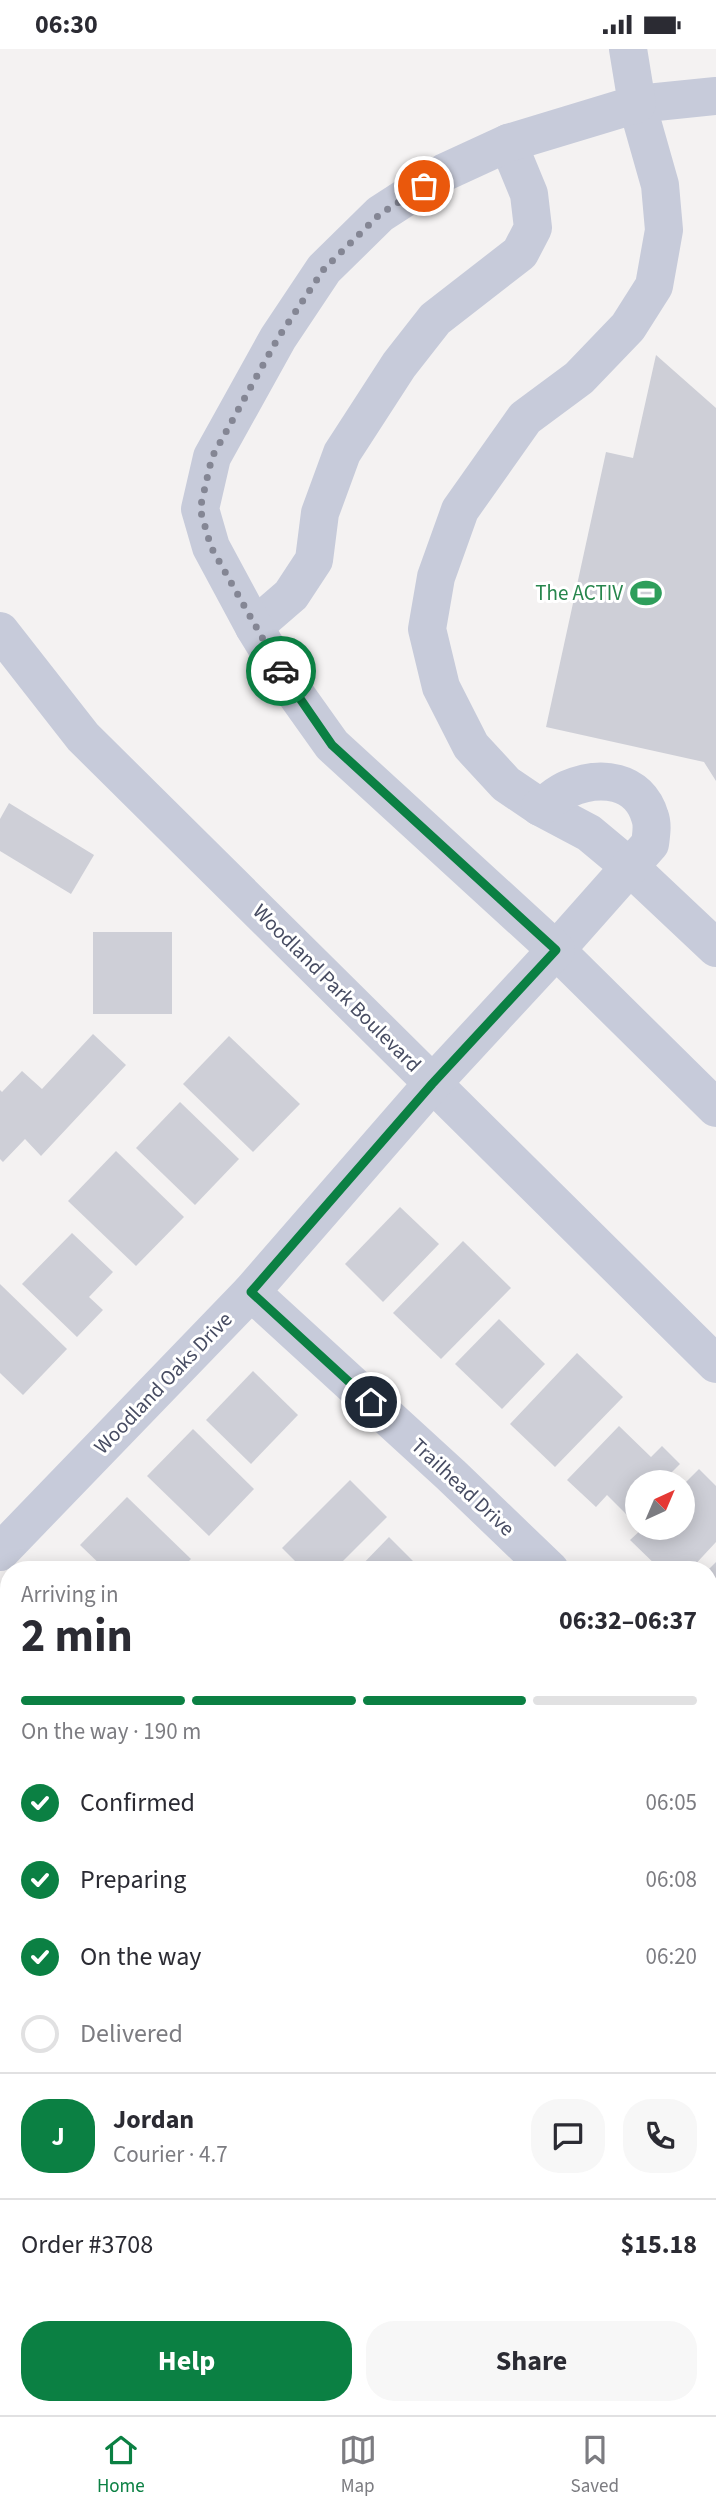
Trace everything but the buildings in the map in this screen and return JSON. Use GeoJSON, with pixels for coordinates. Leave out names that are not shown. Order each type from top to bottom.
{"type":"FeatureCollection","features":[{"type":"Feature","properties":{"kind":"street"},"geometry":{"type":"LineString","coordinates":[[628,49],[638,104],[660,185],[664,230],[654,286],[628,327],[579,379],[525,418],[460,510],[436,577],[427,629],[441,687],[471,746],[506,784],[540,807],[589,833],[631,868],[716,948]]}},
{"type":"Feature","properties":{"kind":"street"},"geometry":{"type":"LineString","coordinates":[[716,96],[638,104],[508,143],[445,172],[380,214],[324,269],[278,338],[212,457],[200,509],[211,547],[254,627],[290,686],[332,745],[556,950],[716,1108]]}},
{"type":"Feature","properties":{"kind":"street"},"geometry":{"type":"LineString","coordinates":[[254,627],[291,595],[314,560],[320,513],[342,453],[398,365],[435,319],[520,254],[533,228],[528,194],[508,143]]}},
{"type":"Feature","properties":{"kind":"street","name":"Woodland Park Boulevard"},"geometry":{"type":"LineString","coordinates":[[0,631],[83,737],[716,1364]]}},
{"type":"Feature","properties":{"kind":"street","name":"Woodland Oaks Drive"},"geometry":{"type":"LineString","coordinates":[[0,1552],[251,1292],[432,1084],[650,844],[651,818],[643,801],[630,786],[604,781],[568,789],[540,807]]}},
{"type":"Feature","properties":{"kind":"street","name":"Trailhead Drive"},"geometry":{"type":"LineString","coordinates":[[251,1292],[541,1561]]}},
{"type":"Feature","properties":{"kind":"way so far"},"geometry":{"type":"LineString","coordinates":[[281,671],[211,547],[200,509],[212,457],[278,338],[324,269],[380,214],[424,186]]}},
{"type":"Feature","properties":{"kind":"place","name":"The ACTIV"},"geometry":{"type":"Point","coordinates":[646,593]}},
{"type":"Feature","properties":{"kind":"route"},"geometry":{"type":"LineString","coordinates":[[281,671],[332,745],[556,950],[432,1084],[251,1292],[371,1402]]}}]}
